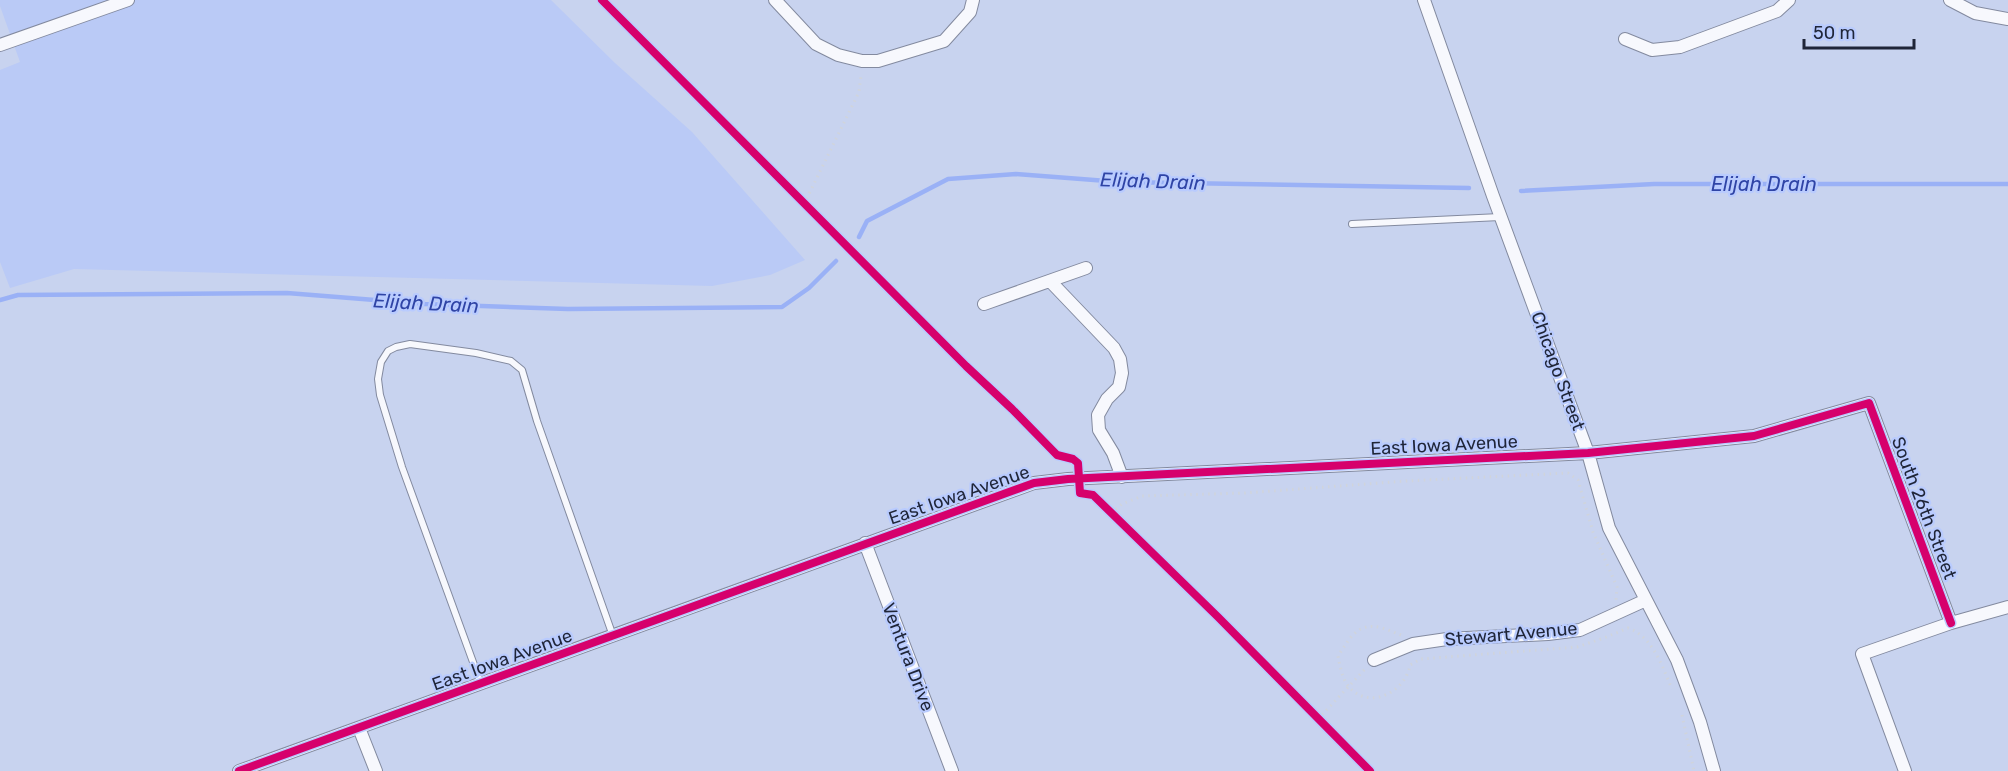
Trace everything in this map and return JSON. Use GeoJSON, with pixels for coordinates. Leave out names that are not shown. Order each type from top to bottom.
{"type":"FeatureCollection","features":[{"type":"Feature","properties":{"kind":"street"},"geometry":{"type":"LineString","coordinates":[[0,45],[128,0]]}},
{"type":"Feature","properties":{"kind":"street"},"geometry":{"type":"LineString","coordinates":[[775,0],[816,44],[838,55],[862,61],[878,61],[944,41],[970,12],[973,0]]}},
{"type":"Feature","properties":{"kind":"street","name":"Chicago Street"},"geometry":{"type":"LineString","coordinates":[[1424,0],[1588,453],[1608,528],[1677,660],[1700,723],[1714,771]]}},
{"type":"Feature","properties":{"kind":"street"},"geometry":{"type":"LineString","coordinates":[[1625,39],[1652,50],[1680,47],[1777,11],[1789,0]]}},
{"type":"Feature","properties":{"kind":"street"},"geometry":{"type":"LineString","coordinates":[[1950,0],[1975,13],[2008,19]]}},
{"type":"Feature","properties":{"kind":"street"},"geometry":{"type":"LineString","coordinates":[[984,304],[1086,268]]}},
{"type":"Feature","properties":{"kind":"street"},"geometry":{"type":"LineString","coordinates":[[1050,281],[1114,348],[1120,359],[1122,374],[1119,387],[1107,399],[1098,415],[1099,430],[1113,453],[1122,477]]}},
{"type":"Feature","properties":{"kind":"street","name":"East Iowa Avenue"},"geometry":{"type":"LineString","coordinates":[[239,771],[1034,483],[1068,479],[1588,453],[1754,436],[1869,404]]}},
{"type":"Feature","properties":{"kind":"street","name":"South 26th Street"},"geometry":{"type":"LineString","coordinates":[[1869,404],[1952,622]]}},
{"type":"Feature","properties":{"kind":"street","name":"Ventura Drive"},"geometry":{"type":"LineString","coordinates":[[865,543],[952,771]]}},
{"type":"Feature","properties":{"kind":"street","name":"Stewart Avenue"},"geometry":{"type":"LineString","coordinates":[[1374,660],[1413,644],[1580,630],[1646,600]]}},
{"type":"Feature","properties":{"kind":"street"},"geometry":{"type":"LineString","coordinates":[[1905,771],[1862,654],[1952,622],[2008,607]]}},
{"type":"Feature","properties":{"kind":"street"},"geometry":{"type":"LineString","coordinates":[[359,728],[376,771]]}},
{"type":"Feature","properties":{"kind":"lane"},"geometry":{"type":"LineString","coordinates":[[1352,224],[1501,217]]}},
{"type":"Feature","properties":{"kind":"lane"},"geometry":{"type":"LineString","coordinates":[[481,684],[402,467],[380,395],[378,379],[381,362],[388,351],[396,347],[410,344],[476,352],[511,361],[522,370],[537,422],[613,636]]}},
{"type":"Feature","properties":{"kind":"path"},"geometry":{"type":"LineString","coordinates":[[796,195],[807,207],[859,92],[862,61]]}},
{"type":"Feature","properties":{"kind":"path"},"geometry":{"type":"LineString","coordinates":[[1117,519],[1108,510],[1142,496],[1245,493],[1406,481],[1568,473],[1578,480],[1593,532],[1617,587],[1617,599],[1611,604]]}},
{"type":"Feature","properties":{"kind":"path"},"geometry":{"type":"LineString","coordinates":[[1409,634],[1399,635],[1366,626],[1352,635],[1338,656],[1342,674],[1350,687],[1362,696],[1376,698],[1388,696],[1409,676],[1410,665],[1421,659],[1577,647],[1628,628],[1638,631],[1653,648],[1675,695]]}},
{"type":"Feature","properties":{"kind":"path"},"geometry":{"type":"LineString","coordinates":[[1318,719],[1374,660]]}},
{"type":"Feature","properties":{"kind":"path"},"geometry":{"type":"LineString","coordinates":[[1310,711],[1326,727]]}},
{"type":"Feature","properties":{"kind":"path"},"geometry":{"type":"LineString","coordinates":[[1682,714],[1694,771]]}},
{"type":"Feature","properties":{"kind":"shaded area"},"geometry":{"type":"Polygon","coordinates":[[[0,0],[551,0],[615,63],[692,132],[805,260],[770,275],[712,286],[74,269],[10,288],[0,262],[0,70],[20,62],[0,6],[0,0]]]}},
{"type":"Feature","properties":{"kind":"waterway","name":"Elijah Drain"},"geometry":{"type":"LineString","coordinates":[[859,237],[867,221],[948,179],[1016,174],[1120,182],[1469,188]]}},
{"type":"Feature","properties":{"kind":"waterway","name":"Elijah Drain"},"geometry":{"type":"LineString","coordinates":[[1521,191],[1654,184],[2008,184]]}},
{"type":"Feature","properties":{"kind":"waterway","name":"Elijah Drain"},"geometry":{"type":"LineString","coordinates":[[0,300],[18,295],[287,293],[425,304],[568,309],[782,307],[809,288],[836,261]]}},
{"type":"Feature","properties":{"kind":"cycle path"},"geometry":{"type":"LineString","coordinates":[[602,0],[1057,455],[1073,459],[1078,463],[1080,493],[1093,495],[1218,617],[1370,771]]}},
{"type":"Feature","properties":{"kind":"cycle path"},"geometry":{"type":"LineString","coordinates":[[239,771],[1034,483],[1068,479],[1588,453],[1754,436],[1869,403],[1951,623]]}}]}
